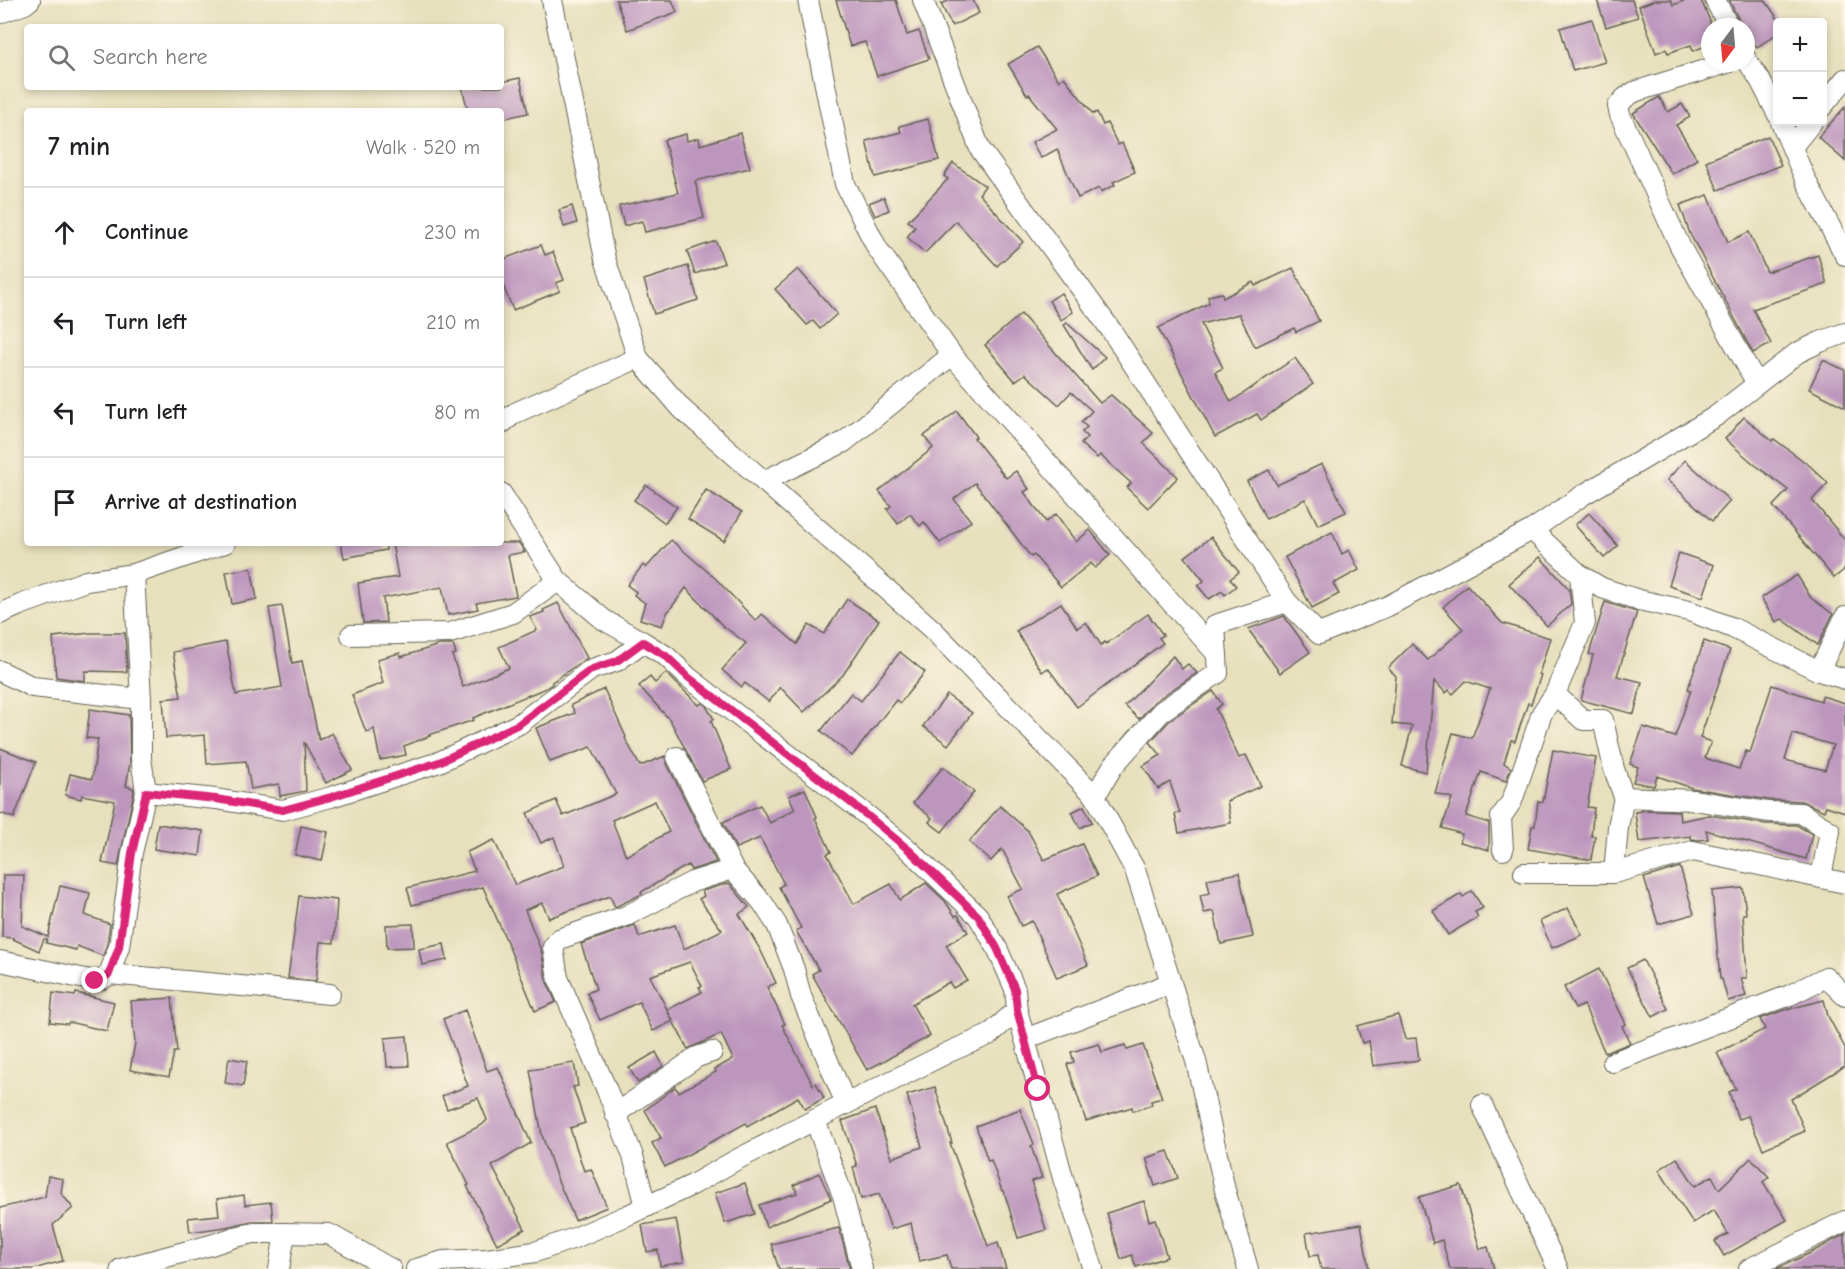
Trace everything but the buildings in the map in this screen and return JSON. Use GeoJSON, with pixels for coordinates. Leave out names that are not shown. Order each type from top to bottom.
{"type":"FeatureCollection","features":[{"type":"Feature","properties":{"kind":"street"},"geometry":{"type":"LineString","coordinates":[[0,13],[30,0]]}},
{"type":"Feature","properties":{"kind":"street"},"geometry":{"type":"LineString","coordinates":[[552,0],[605,259],[638,358],[682,409],[933,630],[1095,796],[1135,870],[1172,983],[1196,1061],[1225,1190],[1248,1269]]}},
{"type":"Feature","properties":{"kind":"street"},"geometry":{"type":"LineString","coordinates":[[808,0],[845,184],[877,248],[952,355],[1217,654]]}},
{"type":"Feature","properties":{"kind":"street"},"geometry":{"type":"LineString","coordinates":[[923,0],[980,149],[1111,330],[1287,602],[1319,634],[1388,606],[1532,530],[1583,495],[1716,416],[1797,354],[1845,333]]}},
{"type":"Feature","properties":{"kind":"street"},"geometry":{"type":"LineString","coordinates":[[1715,0],[1724,18]]}},
{"type":"Feature","properties":{"kind":"street"},"geometry":{"type":"LineString","coordinates":[[1701,71],[1634,92],[1618,106],[1620,115],[1680,246],[1757,384]]}},
{"type":"Feature","properties":{"kind":"street"},"geometry":{"type":"LineString","coordinates":[[1755,72],[1773,105]]}},
{"type":"Feature","properties":{"kind":"street"},"geometry":{"type":"LineString","coordinates":[[1827,102],[1845,79]]}},
{"type":"Feature","properties":{"kind":"street"},"geometry":{"type":"LineString","coordinates":[[1783,126],[1806,181],[1845,255]]}},
{"type":"Feature","properties":{"kind":"street"},"geometry":{"type":"LineString","coordinates":[[1792,147],[1809,126]]}},
{"type":"Feature","properties":{"kind":"street"},"geometry":{"type":"LineString","coordinates":[[764,481],[844,442],[952,355]]}},
{"type":"Feature","properties":{"kind":"street"},"geometry":{"type":"LineString","coordinates":[[504,422],[515,413],[638,358]]}},
{"type":"Feature","properties":{"kind":"street"},"geometry":{"type":"LineString","coordinates":[[504,498],[558,581],[604,620],[666,656],[688,677],[876,823],[909,850],[978,916],[997,948],[1015,989],[1017,1010],[1063,1178],[1093,1269]]}},
{"type":"Feature","properties":{"kind":"street"},"geometry":{"type":"LineString","coordinates":[[1532,530],[1580,575],[1602,588],[1639,600],[1689,611],[1733,628],[1819,671],[1845,679]]}},
{"type":"Feature","properties":{"kind":"street"},"geometry":{"type":"LineString","coordinates":[[0,614],[86,581],[134,574],[216,546]]}},
{"type":"Feature","properties":{"kind":"street"},"geometry":{"type":"LineString","coordinates":[[0,961],[95,981],[109,974],[119,947],[132,853],[146,792],[141,758],[141,699],[134,574]]}},
{"type":"Feature","properties":{"kind":"street"},"geometry":{"type":"LineString","coordinates":[[1503,850],[1501,817],[1512,801],[1542,713],[1556,694],[1585,623],[1580,575]]}},
{"type":"Feature","properties":{"kind":"street"},"geometry":{"type":"LineString","coordinates":[[351,635],[450,633],[513,613],[558,581]]}},
{"type":"Feature","properties":{"kind":"street"},"geometry":{"type":"LineString","coordinates":[[1095,796],[1113,766],[1162,711],[1218,673],[1215,625],[1287,602]]}},
{"type":"Feature","properties":{"kind":"street"},"geometry":{"type":"LineString","coordinates":[[1819,671],[1845,617]]}},
{"type":"Feature","properties":{"kind":"street"},"geometry":{"type":"LineString","coordinates":[[146,792],[216,799],[283,810],[331,797],[439,762],[519,724],[592,669],[617,661],[643,642]]}},
{"type":"Feature","properties":{"kind":"street"},"geometry":{"type":"LineString","coordinates":[[0,670],[33,687],[141,699]]}},
{"type":"Feature","properties":{"kind":"street"},"geometry":{"type":"LineString","coordinates":[[1556,694],[1582,720],[1603,720],[1614,769],[1624,797],[1618,827],[1614,873]]}},
{"type":"Feature","properties":{"kind":"street"},"geometry":{"type":"LineString","coordinates":[[677,757],[733,869],[762,902],[777,925],[794,969],[801,996],[846,1104]]}},
{"type":"Feature","properties":{"kind":"street"},"geometry":{"type":"LineString","coordinates":[[1624,797],[1694,800],[1768,812],[1801,813],[1830,831],[1821,877]]}},
{"type":"Feature","properties":{"kind":"street"},"geometry":{"type":"LineString","coordinates":[[1524,873],[1614,873],[1693,851],[1845,883]]}},
{"type":"Feature","properties":{"kind":"street"},"geometry":{"type":"LineString","coordinates":[[646,1207],[633,1156],[558,978],[553,947],[559,939],[626,916],[692,882],[733,869]]}},
{"type":"Feature","properties":{"kind":"street"},"geometry":{"type":"LineString","coordinates":[[109,974],[330,994]]}},
{"type":"Feature","properties":{"kind":"street"},"geometry":{"type":"LineString","coordinates":[[1613,1062],[1790,995],[1826,977],[1845,996]]}},
{"type":"Feature","properties":{"kind":"street"},"geometry":{"type":"LineString","coordinates":[[1025,1040],[1172,983]]}},
{"type":"Feature","properties":{"kind":"street"},"geometry":{"type":"LineString","coordinates":[[416,1269],[443,1261],[487,1259],[535,1252],[577,1237],[692,1185],[846,1104],[949,1052],[989,1035],[1017,1010]]}},
{"type":"Feature","properties":{"kind":"street"},"geometry":{"type":"LineString","coordinates":[[615,1114],[697,1057],[712,1052]]}},
{"type":"Feature","properties":{"kind":"street"},"geometry":{"type":"LineString","coordinates":[[1482,1105],[1558,1269]]}},
{"type":"Feature","properties":{"kind":"street"},"geometry":{"type":"LineString","coordinates":[[815,1120],[843,1196],[862,1269]]}},
{"type":"Feature","properties":{"kind":"street"},"geometry":{"type":"LineString","coordinates":[[1749,1269],[1845,1221]]}},
{"type":"Feature","properties":{"kind":"street"},"geometry":{"type":"LineString","coordinates":[[121,1269],[211,1245],[235,1236],[254,1233],[329,1234],[391,1269]]}},
{"type":"Feature","properties":{"kind":"street"},"geometry":{"type":"LineString","coordinates":[[279,1269],[285,1233]]}},
{"type":"Feature","properties":{"kind":"route"},"geometry":{"type":"LineString","coordinates":[[95,981],[109,974],[119,947],[132,853],[146,792],[216,799],[283,810],[331,797],[439,762],[519,724],[592,669],[617,661],[643,642],[666,656],[688,677],[868,816],[909,850],[978,916],[997,948],[1015,989],[1017,1010],[1038,1089]]}}]}
